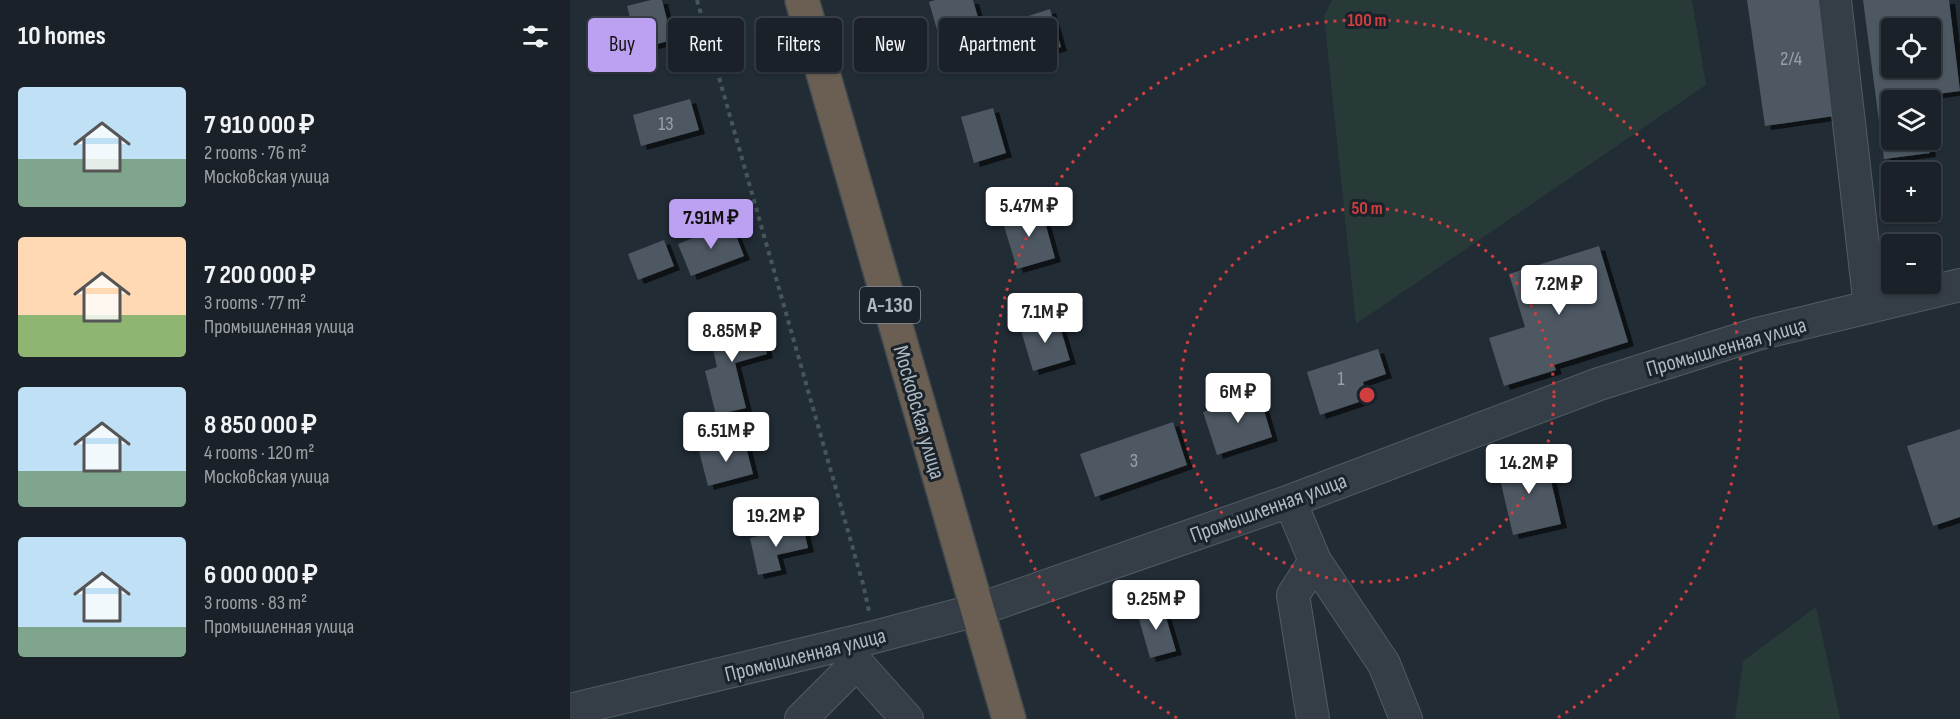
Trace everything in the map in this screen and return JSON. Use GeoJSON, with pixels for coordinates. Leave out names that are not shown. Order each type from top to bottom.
{"type":"FeatureCollection","features":[{"type":"Feature","properties":{"kind":"highway","name":"Московская улица"},"geometry":{"type":"LineString","coordinates":[[802,0],[1009,719]]}},
{"type":"Feature","properties":{"kind":"street"},"geometry":{"type":"LineString","coordinates":[[1836,0],[1870,307]]}},
{"type":"Feature","properties":{"kind":"street","name":"Промышленная улица"},"geometry":{"type":"LineString","coordinates":[[589,711],[861,648],[1290,501],[1599,384],[1757,334],[1960,285]]}},
{"type":"Feature","properties":{"kind":"street"},"geometry":{"type":"LineString","coordinates":[[1290,501],[1315,561],[1384,664],[1406,719]]}},
{"type":"Feature","properties":{"kind":"street"},"geometry":{"type":"LineString","coordinates":[[1313,719],[1293,596],[1315,561]]}},
{"type":"Feature","properties":{"kind":"street"},"geometry":{"type":"LineString","coordinates":[[801,719],[861,648],[907,719]]}},
{"type":"Feature","properties":{"kind":"path"},"geometry":{"type":"LineString","coordinates":[[697,0],[864,584],[861,648]]}},
{"type":"Feature","properties":{"kind":"green space"},"geometry":{"type":"Polygon","coordinates":[[[1332,0],[1692,0],[1706,85],[1356,324],[1324,16],[1332,0]]]}},
{"type":"Feature","properties":{"kind":"green space"},"geometry":{"type":"Polygon","coordinates":[[[1816,607],[1840,719],[1735,719],[1743,661],[1816,607]]]}},
{"type":"Feature","properties":{"kind":"building"},"geometry":{"type":"Polygon","coordinates":[[[651,0],[662,0],[668,24],[668,41],[656,44],[656,18],[630,18],[627,6],[651,0]]]}},
{"type":"Feature","properties":{"kind":"building"},"geometry":{"type":"Polygon","coordinates":[[[973,0],[978,18],[939,18],[939,36],[929,2],[973,0]]]}},
{"type":"Feature","properties":{"kind":"building"},"geometry":{"type":"Polygon","coordinates":[[[1747,0],[1818,0],[1834,116],[1765,126],[1747,0]]]}},
{"type":"Feature","properties":{"kind":"building"},"geometry":{"type":"Polygon","coordinates":[[[1863,0],[1949,0],[1960,91],[1941,94],[1941,90],[1881,90],[1881,136],[1863,0]]]}},
{"type":"Feature","properties":{"kind":"building"},"geometry":{"type":"Polygon","coordinates":[[[1050,9],[1053,18],[1022,18],[1050,9]]]}},
{"type":"Feature","properties":{"kind":"building"},"geometry":{"type":"Polygon","coordinates":[[[1057,33],[1061,47],[1057,48],[1057,33]]]}},
{"type":"Feature","properties":{"kind":"building"},"geometry":{"type":"Polygon","coordinates":[[[690,99],[699,130],[641,146],[633,115],[690,99]]]}},
{"type":"Feature","properties":{"kind":"building"},"geometry":{"type":"Polygon","coordinates":[[[993,108],[1006,153],[974,163],[961,117],[993,108]]]}},
{"type":"Feature","properties":{"kind":"building"},"geometry":{"type":"Polygon","coordinates":[[[1883,150],[1930,150],[1930,153],[1884,159],[1883,150]]]}},
{"type":"Feature","properties":{"kind":"building"},"geometry":{"type":"Polygon","coordinates":[[[1041,208],[1055,258],[1017,269],[1002,219],[1041,208]]]}},
{"type":"Feature","properties":{"kind":"building"},"geometry":{"type":"Polygon","coordinates":[[[731,223],[744,256],[691,276],[678,244],[731,223]]]}},
{"type":"Feature","properties":{"kind":"building"},"geometry":{"type":"Polygon","coordinates":[[[664,240],[674,266],[638,280],[628,254],[664,240]]]}},
{"type":"Feature","properties":{"kind":"building"},"geometry":{"type":"Polygon","coordinates":[[[1599,246],[1628,342],[1554,365],[1556,370],[1504,386],[1489,338],[1525,327],[1509,274],[1599,246]]]}},
{"type":"Feature","properties":{"kind":"building"},"geometry":{"type":"Polygon","coordinates":[[[1057,317],[1070,360],[1033,371],[1020,327],[1057,317]]]}},
{"type":"Feature","properties":{"kind":"building"},"geometry":{"type":"Polygon","coordinates":[[[758,319],[767,354],[735,363],[746,408],[716,415],[705,371],[717,367],[709,332],[758,319]]]}},
{"type":"Feature","properties":{"kind":"building"},"geometry":{"type":"Polygon","coordinates":[[[1378,349],[1386,374],[1363,382],[1368,399],[1320,415],[1307,372],[1378,349]]]}},
{"type":"Feature","properties":{"kind":"building"},"geometry":{"type":"Polygon","coordinates":[[[1259,394],[1272,437],[1217,455],[1203,412],[1259,394]]]}},
{"type":"Feature","properties":{"kind":"building"},"geometry":{"type":"Polygon","coordinates":[[[1173,422],[1187,465],[1095,497],[1080,454],[1173,422]]]}},
{"type":"Feature","properties":{"kind":"building"},"geometry":{"type":"Polygon","coordinates":[[[1960,429],[1960,517],[1933,526],[1907,446],[1960,429]]]}},
{"type":"Feature","properties":{"kind":"building"},"geometry":{"type":"Polygon","coordinates":[[[744,439],[753,474],[708,486],[699,451],[744,439]]]}},
{"type":"Feature","properties":{"kind":"building"},"geometry":{"type":"Polygon","coordinates":[[[1545,455],[1561,524],[1513,535],[1497,466],[1545,455]]]}},
{"type":"Feature","properties":{"kind":"building"},"geometry":{"type":"Polygon","coordinates":[[[803,526],[808,548],[777,555],[781,570],[758,575],[750,538],[803,526]]]}},
{"type":"Feature","properties":{"kind":"building"},"geometry":{"type":"Polygon","coordinates":[[[1162,604],[1176,651],[1150,658],[1137,612],[1162,604]]]}}]}
